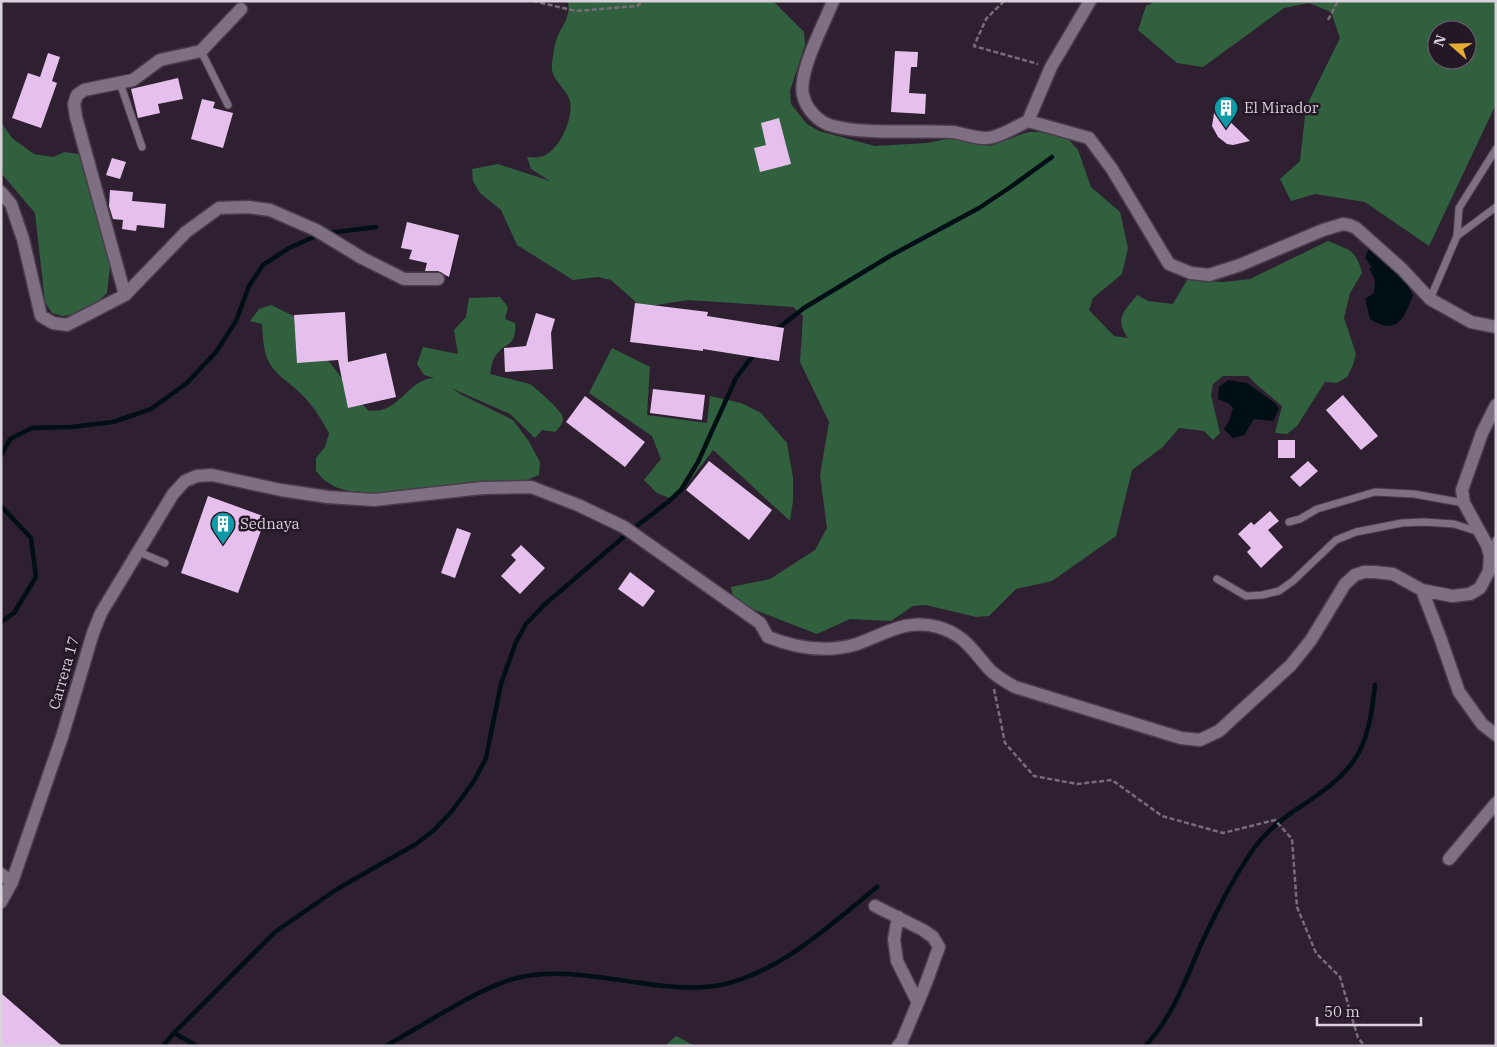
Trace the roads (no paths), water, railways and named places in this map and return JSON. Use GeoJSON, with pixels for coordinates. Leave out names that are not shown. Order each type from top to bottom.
{"type":"FeatureCollection","features":[{"type":"Feature","properties":{"kind":"street"},"geometry":{"type":"LineString","coordinates":[[833,1],[802,81],[805,101],[812,113],[821,121],[833,126],[866,131],[954,132],[977,138],[993,138],[1028,120],[1051,67],[1090,1]]}},
{"type":"Feature","properties":{"kind":"street"},"geometry":{"type":"LineString","coordinates":[[125,295],[76,117],[74,104],[76,95],[84,90],[133,80],[160,60],[201,51],[241,9]]}},
{"type":"Feature","properties":{"kind":"street"},"geometry":{"type":"LineString","coordinates":[[1028,120],[1089,138],[1112,169],[1169,264],[1192,273],[1209,275],[1240,266],[1323,230],[1349,224],[1402,269],[1430,299],[1471,322],[1496,326]]}},
{"type":"Feature","properties":{"kind":"street"},"geometry":{"type":"LineString","coordinates":[[1,192],[23,239],[42,316],[53,323],[67,325],[125,295],[186,232],[219,208],[248,207],[270,210],[316,230],[362,258],[404,279],[438,279]]}},
{"type":"Feature","properties":{"kind":"street"},"geometry":{"type":"LineString","coordinates":[[1422,590],[1452,596],[1470,594],[1475,592],[1490,571],[1490,555],[1464,503],[1462,490],[1482,433],[1496,405]]}},
{"type":"Feature","properties":{"kind":"street","name":"Carrera 17"},"geometry":{"type":"LineString","coordinates":[[1,902],[7,878],[62,737],[93,633],[101,613],[173,494],[185,481],[197,476],[212,475],[281,490],[328,497],[374,500],[482,488],[532,486],[578,504],[624,527],[760,624],[768,637],[786,644],[821,649],[855,644],[906,624],[928,625],[965,640],[990,670],[1015,687],[1181,738],[1200,740],[1219,731],[1291,665],[1311,640],[1345,584],[1355,575],[1364,572],[1393,574],[1422,590]]}},
{"type":"Feature","properties":{"kind":"street"},"geometry":{"type":"LineString","coordinates":[[1422,590],[1459,692],[1482,724],[1496,735]]}},
{"type":"Feature","properties":{"kind":"street"},"geometry":{"type":"LineString","coordinates":[[1449,858],[1496,803]]}},
{"type":"Feature","properties":{"kind":"street"},"geometry":{"type":"LineString","coordinates":[[875,906],[923,930],[933,937],[939,947],[918,1004],[898,1046]]}},
{"type":"Feature","properties":{"kind":"street"},"geometry":{"type":"LineString","coordinates":[[898,917],[894,940],[897,961],[918,1004]]}},
{"type":"Feature","properties":{"kind":"lane"},"geometry":{"type":"LineString","coordinates":[[201,51],[228,104]]}},
{"type":"Feature","properties":{"kind":"lane"},"geometry":{"type":"LineString","coordinates":[[120,83],[142,148]]}},
{"type":"Feature","properties":{"kind":"lane"},"geometry":{"type":"LineString","coordinates":[[1430,299],[1457,236],[1459,208],[1496,149]]}},
{"type":"Feature","properties":{"kind":"lane"},"geometry":{"type":"LineString","coordinates":[[1457,236],[1496,207]]}},
{"type":"Feature","properties":{"kind":"lane"},"geometry":{"type":"LineString","coordinates":[[1289,522],[1300,520],[1317,509],[1375,492],[1414,494],[1464,503]]}},
{"type":"Feature","properties":{"kind":"lane"},"geometry":{"type":"LineString","coordinates":[[1217,579],[1246,596],[1262,596],[1279,591],[1293,581],[1336,540],[1356,532],[1402,523],[1424,522],[1454,524],[1479,532]]}},
{"type":"Feature","properties":{"kind":"lane"},"geometry":{"type":"LineString","coordinates":[[1490,555],[1496,540]]}},
{"type":"Feature","properties":{"kind":"lane"},"geometry":{"type":"LineString","coordinates":[[139,552],[165,563]]}},
{"type":"Feature","properties":{"kind":"waterway"},"geometry":{"type":"LineString","coordinates":[[776,330],[804,308],[890,256],[979,208],[1052,157]]}},
{"type":"Feature","properties":{"kind":"waterway"},"geometry":{"type":"LineString","coordinates":[[328,233],[376,227]]}},
{"type":"Feature","properties":{"kind":"waterway"},"geometry":{"type":"LineString","coordinates":[[1,456],[10,439],[32,428],[71,427],[113,422],[151,409],[187,383],[216,352],[236,321],[249,286],[263,265],[289,248],[318,235]]}},
{"type":"Feature","properties":{"kind":"waterway"},"geometry":{"type":"LineString","coordinates":[[174,1033],[275,932],[337,889],[416,844],[433,831],[452,811],[474,781],[486,758],[501,684],[516,642],[526,624],[544,605],[681,490],[698,462],[736,378],[754,354]]}},
{"type":"Feature","properties":{"kind":"waterway"},"geometry":{"type":"LineString","coordinates":[[1,506],[31,538],[36,577],[14,613],[1,622]]}},
{"type":"Feature","properties":{"kind":"waterway"},"geometry":{"type":"LineString","coordinates":[[1145,1046],[1172,1009],[1221,904],[1240,869],[1255,847],[1265,835],[1289,814],[1336,780],[1348,769],[1357,756],[1368,727],[1375,685]]}},
{"type":"Feature","properties":{"kind":"waterway"},"geometry":{"type":"LineString","coordinates":[[386,1046],[475,995],[501,983],[532,975],[563,974],[691,988],[711,987],[743,979],[764,970],[804,945],[877,887]]}},
{"type":"Feature","properties":{"kind":"waterway"},"geometry":{"type":"LineString","coordinates":[[163,1046],[174,1033],[197,1046]]}},
{"type":"Feature","properties":{"kind":"place","name":"El Mirador"},"geometry":{"type":"Point","coordinates":[1226,129]}},
{"type":"Feature","properties":{"kind":"place","name":"Sednaya"},"geometry":{"type":"Point","coordinates":[223,545]}}]}
